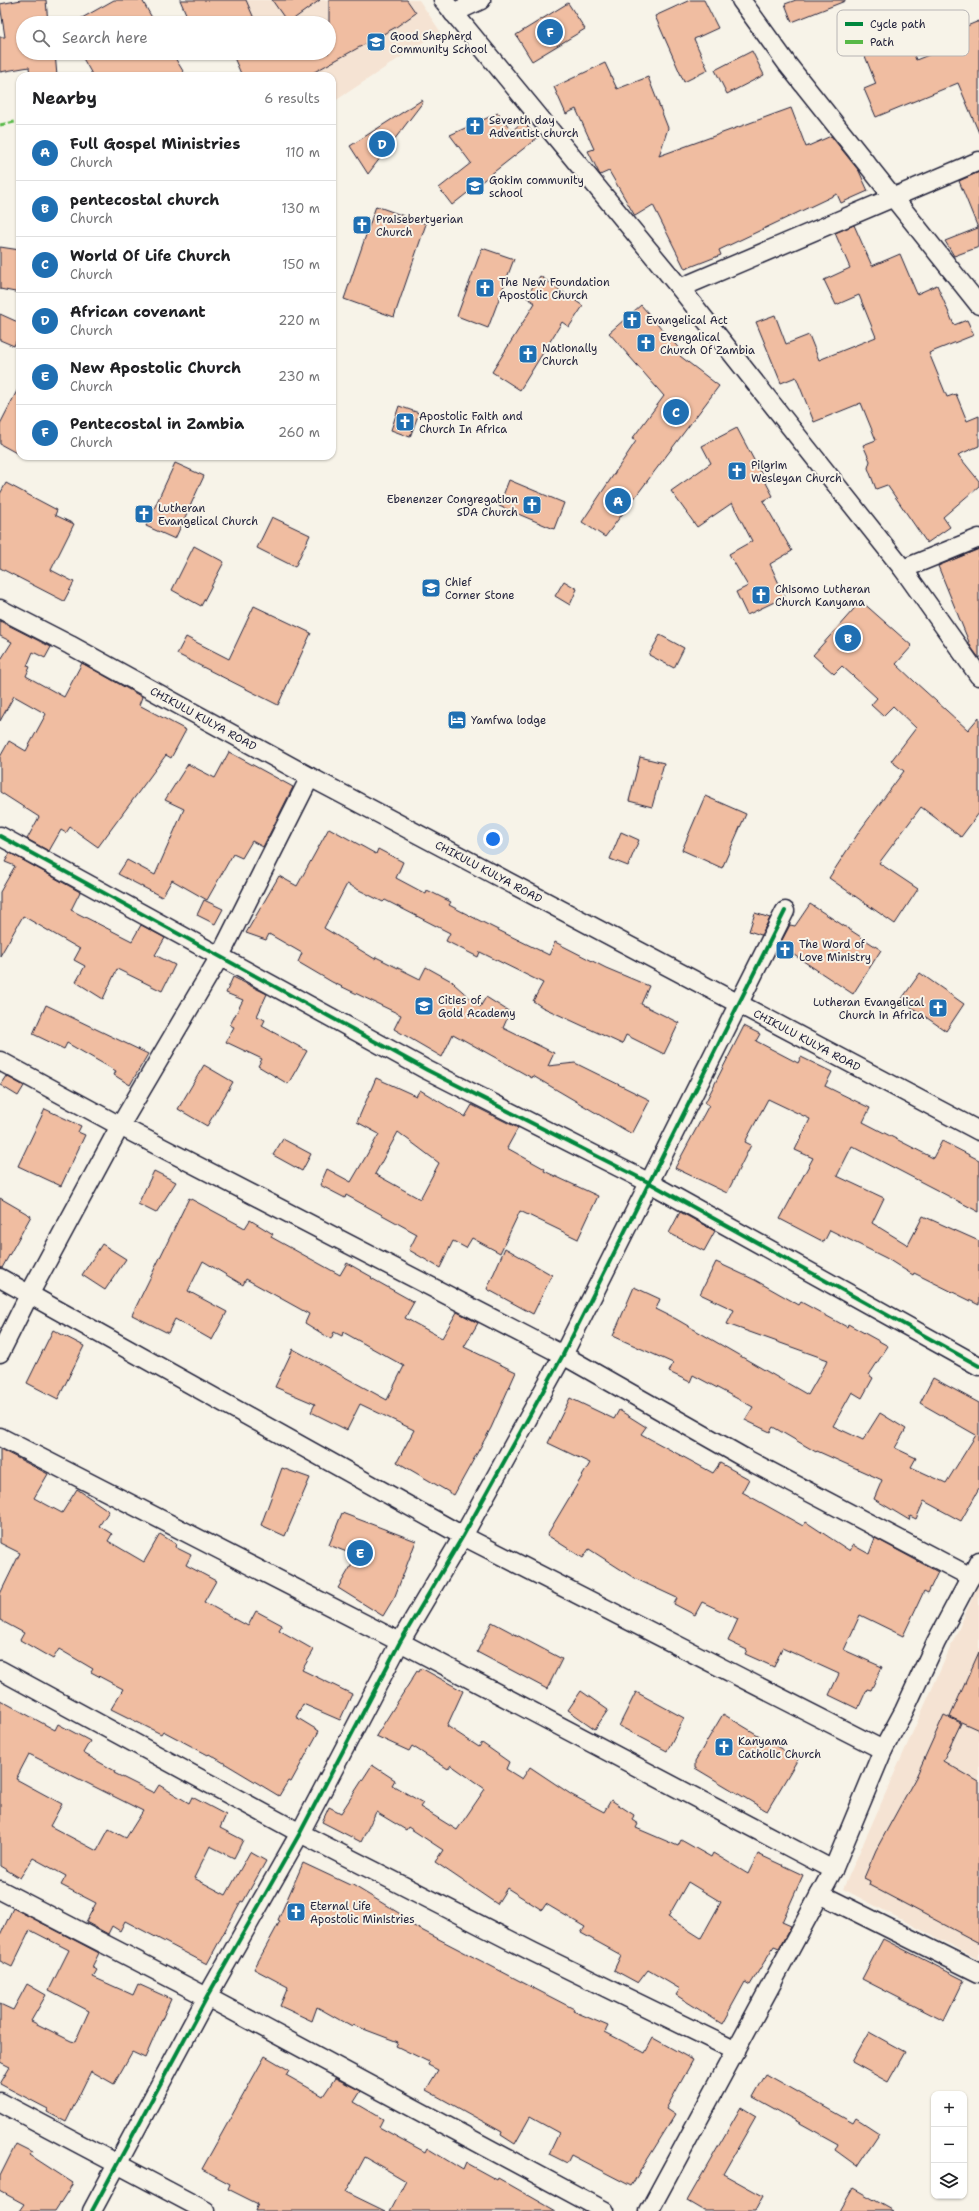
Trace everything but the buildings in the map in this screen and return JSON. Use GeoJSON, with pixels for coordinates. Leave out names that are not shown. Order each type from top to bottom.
{"type":"FeatureCollection","features":[{"type":"Feature","properties":{"kind":"street"},"geometry":{"type":"LineString","coordinates":[[481,0],[448,7],[680,288],[903,569],[979,676]]}},
{"type":"Feature","properties":{"kind":"street"},"geometry":{"type":"LineString","coordinates":[[740,0],[788,65],[979,305]]}},
{"type":"Feature","properties":{"kind":"street"},"geometry":{"type":"LineString","coordinates":[[680,288],[979,160]]}},
{"type":"Feature","properties":{"kind":"street"},"geometry":{"type":"LineString","coordinates":[[903,569],[979,538]]}},
{"type":"Feature","properties":{"kind":"street","name":"CHIKULU KULYA ROAD"},"geometry":{"type":"LineString","coordinates":[[0,609],[70,645],[310,777],[979,1131]]}},
{"type":"Feature","properties":{"kind":"street"},"geometry":{"type":"LineString","coordinates":[[0,1353],[30,1293],[120,1126],[220,956],[310,777]]}},
{"type":"Feature","properties":{"kind":"street"},"geometry":{"type":"LineString","coordinates":[[0,836],[428,1070],[648,1182],[979,1366]]}},
{"type":"Feature","properties":{"kind":"street"},"geometry":{"type":"LineString","coordinates":[[92,2211],[116,2164],[300,1833],[400,1642],[463,1536],[563,1355],[648,1182],[785,911]]}},
{"type":"Feature","properties":{"kind":"street"},"geometry":{"type":"LineString","coordinates":[[0,1061],[120,1126],[563,1355],[748,1460],[975,1569],[936,1642],[904,1711],[883,1750],[834,1870],[649,2211]]}},
{"type":"Feature","properties":{"kind":"street"},"geometry":{"type":"LineString","coordinates":[[0,1278],[30,1293],[463,1536],[883,1750]]}},
{"type":"Feature","properties":{"kind":"street"},"geometry":{"type":"LineString","coordinates":[[0,1437],[400,1642],[834,1870]]}},
{"type":"Feature","properties":{"kind":"street"},"geometry":{"type":"LineString","coordinates":[[0,1670],[300,1833],[533,1952],[736,2051]]}},
{"type":"Feature","properties":{"kind":"street"},"geometry":{"type":"LineString","coordinates":[[0,1890],[208,1997],[605,2211]]}},
{"type":"Feature","properties":{"kind":"street"},"geometry":{"type":"LineString","coordinates":[[820,1894],[979,1973]]}},
{"type":"Feature","properties":{"kind":"street"},"geometry":{"type":"LineString","coordinates":[[0,2102],[206,2211]]}},
{"type":"Feature","properties":{"kind":"shaded area","name":"Good Shepherd Community School"},"geometry":{"type":"Polygon","coordinates":[[[244,0],[419,0],[440,31],[336,100],[336,72],[296,72],[317,60],[336,60],[336,16],[253,16],[244,0]]]}},
{"type":"Feature","properties":{"kind":"shaded area"},"geometry":{"type":"Polygon","coordinates":[[[979,1583],[979,1960],[843,1889],[979,1583]]]}},
{"type":"Feature","properties":{"kind":"marked path"},"geometry":{"type":"LineString","coordinates":[[0,125],[16,122]]}},
{"type":"Feature","properties":{"kind":"cycle path"},"geometry":{"type":"LineString","coordinates":[[0,836],[427,1070],[648,1182],[979,1366]]}},
{"type":"Feature","properties":{"kind":"cycle path"},"geometry":{"type":"LineString","coordinates":[[92,2211],[207,1997],[300,1833],[400,1642],[463,1536],[563,1355],[785,911]]}},
{"type":"Feature","properties":{"kind":"place","name":"Pentecostal in Zambia"},"geometry":{"type":"Point","coordinates":[550,32]}},
{"type":"Feature","properties":{"kind":"place","name":"Good Shepherd Community School"},"geometry":{"type":"Point","coordinates":[376,42]}},
{"type":"Feature","properties":{"kind":"place","name":"Seventh day Adventist church"},"geometry":{"type":"Point","coordinates":[475,126]}},
{"type":"Feature","properties":{"kind":"place","name":"African covenant"},"geometry":{"type":"Point","coordinates":[382,144]}},
{"type":"Feature","properties":{"kind":"place","name":"Gokim community school"},"geometry":{"type":"Point","coordinates":[475,186]}},
{"type":"Feature","properties":{"kind":"place","name":"Praisebertyerian Church"},"geometry":{"type":"Point","coordinates":[362,225]}},
{"type":"Feature","properties":{"kind":"place","name":"The New Foundation Apostolic Church"},"geometry":{"type":"Point","coordinates":[485,288]}},
{"type":"Feature","properties":{"kind":"place","name":"Evangelical Act"},"geometry":{"type":"Point","coordinates":[632,320]}},
{"type":"Feature","properties":{"kind":"place","name":"Evengalical Church Of Zambia"},"geometry":{"type":"Point","coordinates":[646,343]}},
{"type":"Feature","properties":{"kind":"place","name":"Nationally Church"},"geometry":{"type":"Point","coordinates":[528,354]}},
{"type":"Feature","properties":{"kind":"place","name":"World Of Life Church"},"geometry":{"type":"Point","coordinates":[676,412]}},
{"type":"Feature","properties":{"kind":"place","name":"Apostolic Faith and Church In Africa"},"geometry":{"type":"Point","coordinates":[405,422]}},
{"type":"Feature","properties":{"kind":"place","name":"Pilgrim Wesleyan Church"},"geometry":{"type":"Point","coordinates":[737,471]}},
{"type":"Feature","properties":{"kind":"place","name":"Full Gospel Ministries"},"geometry":{"type":"Point","coordinates":[618,501]}},
{"type":"Feature","properties":{"kind":"place","name":"Ebenenzer Congregation SDA Church"},"geometry":{"type":"Point","coordinates":[532,505]}},
{"type":"Feature","properties":{"kind":"place","name":"Lutheran Evangelical Church"},"geometry":{"type":"Point","coordinates":[144,514]}},
{"type":"Feature","properties":{"kind":"place","name":"Chief Corner Stone"},"geometry":{"type":"Point","coordinates":[431,588]}},
{"type":"Feature","properties":{"kind":"place","name":"Chisomo Lutheran Church Kanyama"},"geometry":{"type":"Point","coordinates":[761,595]}},
{"type":"Feature","properties":{"kind":"place","name":"pentecostal church"},"geometry":{"type":"Point","coordinates":[848,638]}},
{"type":"Feature","properties":{"kind":"place","name":"Yamfwa lodge"},"geometry":{"type":"Point","coordinates":[457,720]}},
{"type":"Feature","properties":{"kind":"place","name":"The Word of Love Ministry"},"geometry":{"type":"Point","coordinates":[785,950]}},
{"type":"Feature","properties":{"kind":"place","name":"Cities of Gold Academy"},"geometry":{"type":"Point","coordinates":[424,1006]}},
{"type":"Feature","properties":{"kind":"place","name":"Lutheran Evangelical Church in Africa"},"geometry":{"type":"Point","coordinates":[938,1008]}},
{"type":"Feature","properties":{"kind":"place","name":"New Apostolic Church"},"geometry":{"type":"Point","coordinates":[360,1553]}},
{"type":"Feature","properties":{"kind":"place","name":"Kanyama Catholic Church"},"geometry":{"type":"Point","coordinates":[724,1747]}},
{"type":"Feature","properties":{"kind":"place","name":"Eternal Life Apostolic Ministries"},"geometry":{"type":"Point","coordinates":[296,1912]}}]}
